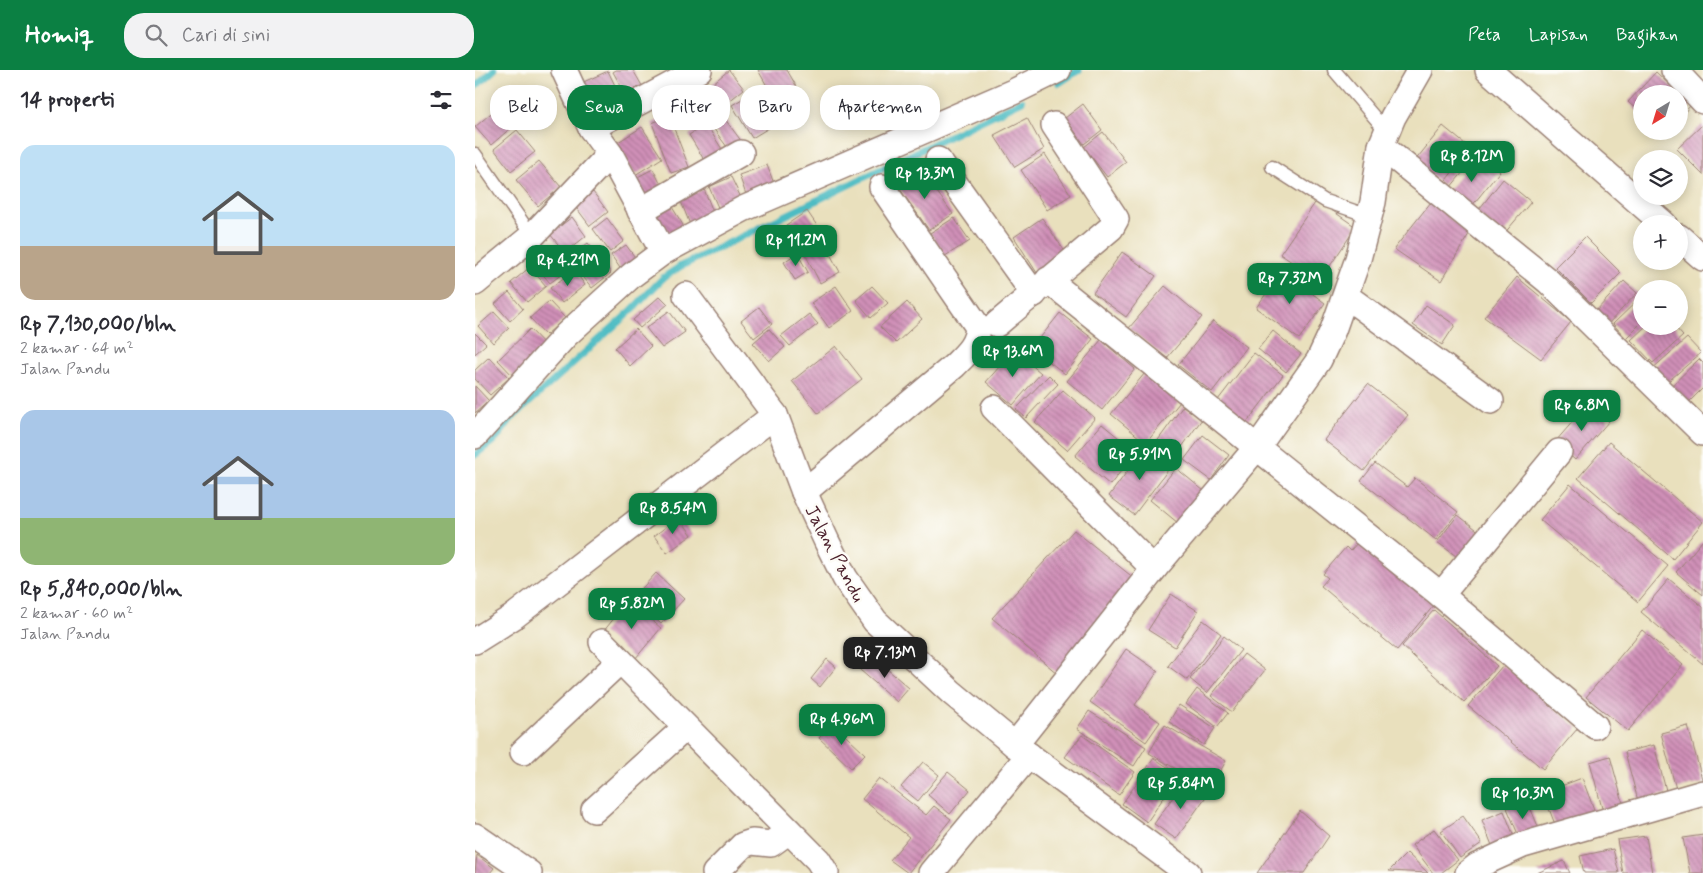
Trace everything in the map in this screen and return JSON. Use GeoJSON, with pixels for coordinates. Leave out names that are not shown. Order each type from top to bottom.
{"type":"FeatureCollection","features":[{"type":"Feature","properties":{"kind":"street"},"geometry":{"type":"LineString","coordinates":[[564,70],[571,85]]}},
{"type":"Feature","properties":{"kind":"street"},"geometry":{"type":"LineString","coordinates":[[642,101],[699,70]]}},
{"type":"Feature","properties":{"kind":"street"},"geometry":{"type":"LineString","coordinates":[[475,436],[566,336],[631,275],[663,252],[743,209],[1013,92],[1058,70]]}},
{"type":"Feature","properties":{"kind":"street"},"geometry":{"type":"LineString","coordinates":[[931,873],[1154,569],[1258,446],[1319,360],[1346,296],[1369,216],[1384,139],[1408,88],[1420,70]]}},
{"type":"Feature","properties":{"kind":"street"},"geometry":{"type":"LineString","coordinates":[[1488,70],[1654,215]]}},
{"type":"Feature","properties":{"kind":"street"},"geometry":{"type":"LineString","coordinates":[[1674,70],[1703,101]]}},
{"type":"Feature","properties":{"kind":"street"},"geometry":{"type":"LineString","coordinates":[[997,324],[1111,228],[1116,219],[1055,125]]}},
{"type":"Feature","properties":{"kind":"street"},"geometry":{"type":"LineString","coordinates":[[592,130],[610,154],[663,252]]}},
{"type":"Feature","properties":{"kind":"street"},"geometry":{"type":"LineString","coordinates":[[1384,139],[1549,281],[1703,433]]}},
{"type":"Feature","properties":{"kind":"street"},"geometry":{"type":"LineString","coordinates":[[640,212],[741,153]]}},
{"type":"Feature","properties":{"kind":"street"},"geometry":{"type":"LineString","coordinates":[[475,283],[532,236],[610,154]]}},
{"type":"Feature","properties":{"kind":"street"},"geometry":{"type":"LineString","coordinates":[[938,160],[1041,287],[1258,446],[1441,595],[1595,726]]}},
{"type":"Feature","properties":{"kind":"street"},"geometry":{"type":"LineString","coordinates":[[803,492],[954,366],[971,350],[978,338],[979,327],[882,187]]}},
{"type":"Feature","properties":{"kind":"street"},"geometry":{"type":"LineString","coordinates":[[1688,245],[1703,258]]}},
{"type":"Feature","properties":{"kind":"street","name":"Jalan Pandu"},"geometry":{"type":"LineString","coordinates":[[686,295],[775,415],[803,492],[845,578],[875,621],[951,692],[1022,750],[1188,873]]}},
{"type":"Feature","properties":{"kind":"street"},"geometry":{"type":"LineString","coordinates":[[1346,296],[1491,401]]}},
{"type":"Feature","properties":{"kind":"street"},"geometry":{"type":"LineString","coordinates":[[994,408],[1154,569]]}},
{"type":"Feature","properties":{"kind":"street"},"geometry":{"type":"LineString","coordinates":[[475,641],[513,617],[775,415]]}},
{"type":"Feature","properties":{"kind":"street"},"geometry":{"type":"LineString","coordinates":[[1441,595],[1559,452]]}},
{"type":"Feature","properties":{"kind":"street"},"geometry":{"type":"LineString","coordinates":[[602,642],[685,728],[818,860],[826,873]]}},
{"type":"Feature","properties":{"kind":"street"},"geometry":{"type":"LineString","coordinates":[[523,752],[621,661]]}},
{"type":"Feature","properties":{"kind":"street"},"geometry":{"type":"LineString","coordinates":[[594,810],[685,728]]}},
{"type":"Feature","properties":{"kind":"street"},"geometry":{"type":"LineString","coordinates":[[1468,873],[1477,866],[1523,844],[1703,793]]}},
{"type":"Feature","properties":{"kind":"street"},"geometry":{"type":"LineString","coordinates":[[715,873],[743,845],[751,842],[771,844],[789,831]]}},
{"type":"Feature","properties":{"kind":"street"},"geometry":{"type":"LineString","coordinates":[[475,836],[529,873]]}},
{"type":"Feature","properties":{"kind":"lane"},"geometry":{"type":"LineString","coordinates":[[1334,70],[1384,139]]}},
{"type":"Feature","properties":{"kind":"lane"},"geometry":{"type":"LineString","coordinates":[[475,154],[532,236]]}},
{"type":"Feature","properties":{"kind":"lane"},"geometry":{"type":"LineString","coordinates":[[1272,167],[1325,201],[1369,216]]}},
{"type":"Feature","properties":{"kind":"building"},"geometry":{"type":"Polygon","coordinates":[[[616,70],[633,70],[642,85],[620,85],[613,72],[616,70]]]}},
{"type":"Feature","properties":{"kind":"building"},"geometry":{"type":"Polygon","coordinates":[[[729,70],[741,85],[740,92],[730,100],[730,85],[711,85],[729,70]]]}},
{"type":"Feature","properties":{"kind":"building"},"geometry":{"type":"Polygon","coordinates":[[[758,70],[787,70],[796,85],[766,85],[758,70]]]}},
{"type":"Feature","properties":{"kind":"building"},"geometry":{"type":"Polygon","coordinates":[[[608,71],[615,85],[579,85],[608,71]]]}},
{"type":"Feature","properties":{"kind":"building"},"geometry":{"type":"Polygon","coordinates":[[[1656,72],[1670,85],[1644,85],[1656,72]]]}},
{"type":"Feature","properties":{"kind":"building"},"geometry":{"type":"Polygon","coordinates":[[[1633,97],[1633,107],[1628,102],[1633,97]]]}},
{"type":"Feature","properties":{"kind":"building"},"geometry":{"type":"Polygon","coordinates":[[[740,100],[740,118],[732,105],[740,100]]]}},
{"type":"Feature","properties":{"kind":"building"},"geometry":{"type":"Polygon","coordinates":[[[1083,104],[1102,130],[1084,144],[1065,118],[1083,104]]]}},
{"type":"Feature","properties":{"kind":"building"},"geometry":{"type":"Polygon","coordinates":[[[490,114],[490,130],[508,130],[491,145],[475,127],[490,114]]]}},
{"type":"Feature","properties":{"kind":"building"},"geometry":{"type":"Polygon","coordinates":[[[1027,118],[1044,149],[1015,167],[994,135],[1027,118]]]}},
{"type":"Feature","properties":{"kind":"building"},"geometry":{"type":"Polygon","coordinates":[[[730,126],[742,142],[730,151],[714,130],[730,130],[730,126]]]}},
{"type":"Feature","properties":{"kind":"building"},"geometry":{"type":"Polygon","coordinates":[[[1443,126],[1471,149],[1442,185],[1414,162],[1443,126]]]}},
{"type":"Feature","properties":{"kind":"building"},"geometry":{"type":"Polygon","coordinates":[[[1703,126],[1703,175],[1688,160],[1688,150],[1677,149],[1703,126]]]}},
{"type":"Feature","properties":{"kind":"building"},"geometry":{"type":"Polygon","coordinates":[[[642,127],[662,158],[635,175],[615,144],[637,130],[642,130],[642,127]]]}},
{"type":"Feature","properties":{"kind":"building"},"geometry":{"type":"Polygon","coordinates":[[[517,130],[535,152],[511,171],[494,149],[517,130]]]}},
{"type":"Feature","properties":{"kind":"building"},"geometry":{"type":"Polygon","coordinates":[[[655,130],[674,130],[689,167],[671,173],[655,130]]]}},
{"type":"Feature","properties":{"kind":"building"},"geometry":{"type":"Polygon","coordinates":[[[697,130],[710,130],[727,157],[709,168],[689,135],[697,130]]]}},
{"type":"Feature","properties":{"kind":"building"},"geometry":{"type":"Polygon","coordinates":[[[747,130],[765,130],[752,138],[747,130]]]}},
{"type":"Feature","properties":{"kind":"building"},"geometry":{"type":"Polygon","coordinates":[[[1103,132],[1126,162],[1107,177],[1084,147],[1103,132]]]}},
{"type":"Feature","properties":{"kind":"building"},"geometry":{"type":"Polygon","coordinates":[[[1045,154],[1071,195],[1047,210],[1021,170],[1045,154]]]}},
{"type":"Feature","properties":{"kind":"building"},"geometry":{"type":"Polygon","coordinates":[[[1478,154],[1500,171],[1467,212],[1445,194],[1478,154]]]}},
{"type":"Feature","properties":{"kind":"building"},"geometry":{"type":"Polygon","coordinates":[[[539,161],[561,187],[538,206],[516,180],[539,161]]]}},
{"type":"Feature","properties":{"kind":"building"},"geometry":{"type":"Polygon","coordinates":[[[767,165],[776,189],[748,200],[739,175],[767,165]]]}},
{"type":"Feature","properties":{"kind":"building"},"geometry":{"type":"Polygon","coordinates":[[[653,169],[663,189],[637,202],[628,182],[653,169]]]}},
{"type":"Feature","properties":{"kind":"building"},"geometry":{"type":"Polygon","coordinates":[[[921,170],[953,214],[929,230],[897,185],[921,170]]]}},
{"type":"Feature","properties":{"kind":"building"},"geometry":{"type":"Polygon","coordinates":[[[731,177],[743,202],[720,212],[709,187],[731,177]]]}},
{"type":"Feature","properties":{"kind":"building"},"geometry":{"type":"Polygon","coordinates":[[[1503,179],[1531,202],[1503,235],[1476,213],[1503,179]]]}},
{"type":"Feature","properties":{"kind":"building"},"geometry":{"type":"Polygon","coordinates":[[[704,189],[715,217],[691,227],[680,199],[704,189]]]}},
{"type":"Feature","properties":{"kind":"building"},"geometry":{"type":"Polygon","coordinates":[[[593,192],[608,212],[590,226],[575,206],[593,192]]]}},
{"type":"Feature","properties":{"kind":"building"},"geometry":{"type":"Polygon","coordinates":[[[1317,200],[1356,227],[1320,281],[1280,254],[1317,200]]]}},
{"type":"Feature","properties":{"kind":"building"},"geometry":{"type":"Polygon","coordinates":[[[669,202],[689,235],[668,247],[649,214],[669,202]]]}},
{"type":"Feature","properties":{"kind":"building"},"geometry":{"type":"Polygon","coordinates":[[[1431,202],[1469,234],[1441,281],[1394,249],[1431,202]]]}},
{"type":"Feature","properties":{"kind":"building"},"geometry":{"type":"Polygon","coordinates":[[[807,211],[820,230],[799,243],[786,225],[807,211]]]}},
{"type":"Feature","properties":{"kind":"building"},"geometry":{"type":"Polygon","coordinates":[[[572,217],[586,236],[565,253],[550,234],[572,217]]]}},
{"type":"Feature","properties":{"kind":"building"},"geometry":{"type":"Polygon","coordinates":[[[607,218],[624,241],[610,252],[593,229],[607,218]]]}},
{"type":"Feature","properties":{"kind":"building"},"geometry":{"type":"Polygon","coordinates":[[[954,218],[970,241],[945,256],[930,233],[954,218]]]}},
{"type":"Feature","properties":{"kind":"building"},"geometry":{"type":"Polygon","coordinates":[[[1042,218],[1068,256],[1039,276],[1014,237],[1042,218]]]}},
{"type":"Feature","properties":{"kind":"building"},"geometry":{"type":"Polygon","coordinates":[[[1585,237],[1621,273],[1591,303],[1555,267],[1585,237]]]}},
{"type":"Feature","properties":{"kind":"building"},"geometry":{"type":"Polygon","coordinates":[[[821,238],[840,272],[820,283],[802,248],[821,238]]]}},
{"type":"Feature","properties":{"kind":"building"},"geometry":{"type":"Polygon","coordinates":[[[588,243],[611,273],[592,288],[568,258],[588,243]]]}},
{"type":"Feature","properties":{"kind":"building"},"geometry":{"type":"Polygon","coordinates":[[[626,245],[637,260],[622,271],[611,255],[626,245]]]}},
{"type":"Feature","properties":{"kind":"building"},"geometry":{"type":"Polygon","coordinates":[[[555,250],[570,268],[550,283],[535,265],[555,250]]]}},
{"type":"Feature","properties":{"kind":"building"},"geometry":{"type":"Polygon","coordinates":[[[1122,252],[1156,276],[1126,317],[1093,293],[1122,252]]]}},
{"type":"Feature","properties":{"kind":"building"},"geometry":{"type":"Polygon","coordinates":[[[797,253],[808,272],[795,280],[784,262],[797,253]]]}},
{"type":"Feature","properties":{"kind":"building"},"geometry":{"type":"Polygon","coordinates":[[[530,267],[546,286],[527,302],[511,283],[530,267]]]}},
{"type":"Feature","properties":{"kind":"building"},"geometry":{"type":"Polygon","coordinates":[[[574,270],[585,285],[562,303],[550,288],[574,270]]]}},
{"type":"Feature","properties":{"kind":"building"},"geometry":{"type":"Polygon","coordinates":[[[1282,271],[1325,303],[1299,339],[1256,308],[1282,271]]]}},
{"type":"Feature","properties":{"kind":"building"},"geometry":{"type":"Polygon","coordinates":[[[1517,277],[1571,322],[1541,359],[1484,317],[1517,277]]]}},
{"type":"Feature","properties":{"kind":"building"},"geometry":{"type":"Polygon","coordinates":[[[1624,281],[1633,289],[1633,297],[1607,325],[1594,313],[1624,281]]]}},
{"type":"Feature","properties":{"kind":"building"},"geometry":{"type":"Polygon","coordinates":[[[836,286],[853,311],[829,328],[811,303],[836,286]]]}},
{"type":"Feature","properties":{"kind":"building"},"geometry":{"type":"Polygon","coordinates":[[[872,286],[888,303],[871,318],[856,300],[872,286]]]}},
{"type":"Feature","properties":{"kind":"building"},"geometry":{"type":"Polygon","coordinates":[[[1165,286],[1202,317],[1166,359],[1129,328],[1165,286]]]}},
{"type":"Feature","properties":{"kind":"building"},"geometry":{"type":"Polygon","coordinates":[[[509,292],[523,309],[510,321],[495,304],[509,292]]]}},
{"type":"Feature","properties":{"kind":"building"},"geometry":{"type":"Polygon","coordinates":[[[660,296],[668,304],[640,328],[633,320],[660,296]]]}},
{"type":"Feature","properties":{"kind":"building"},"geometry":{"type":"Polygon","coordinates":[[[549,301],[565,318],[546,335],[530,318],[549,301]]]}},
{"type":"Feature","properties":{"kind":"building"},"geometry":{"type":"Polygon","coordinates":[[[907,302],[922,319],[896,343],[880,327],[907,302]]]}},
{"type":"Feature","properties":{"kind":"building"},"geometry":{"type":"Polygon","coordinates":[[[1426,305],[1455,325],[1442,345],[1413,325],[1426,305]]]}},
{"type":"Feature","properties":{"kind":"building"},"geometry":{"type":"Polygon","coordinates":[[[1633,305],[1633,331],[1626,338],[1613,324],[1633,305]]]}},
{"type":"Feature","properties":{"kind":"building"},"geometry":{"type":"Polygon","coordinates":[[[759,307],[772,324],[754,338],[741,321],[759,307]]]}},
{"type":"Feature","properties":{"kind":"building"},"geometry":{"type":"Polygon","coordinates":[[[669,311],[685,332],[662,348],[646,328],[669,311]]]}},
{"type":"Feature","properties":{"kind":"building"},"geometry":{"type":"Polygon","coordinates":[[[494,312],[509,328],[493,343],[478,326],[494,312]]]}},
{"type":"Feature","properties":{"kind":"building"},"geometry":{"type":"Polygon","coordinates":[[[1060,313],[1093,339],[1065,374],[1032,348],[1060,313]]]}},
{"type":"Feature","properties":{"kind":"building"},"geometry":{"type":"Polygon","coordinates":[[[809,314],[818,324],[790,346],[781,336],[809,314]]]}},
{"type":"Feature","properties":{"kind":"building"},"geometry":{"type":"Polygon","coordinates":[[[1213,321],[1247,347],[1212,392],[1178,365],[1213,321]]]}},
{"type":"Feature","properties":{"kind":"building"},"geometry":{"type":"Polygon","coordinates":[[[530,329],[547,347],[514,377],[498,360],[530,329]]]}},
{"type":"Feature","properties":{"kind":"building"},"geometry":{"type":"Polygon","coordinates":[[[636,329],[651,346],[630,366],[615,348],[636,329]]]}},
{"type":"Feature","properties":{"kind":"building"},"geometry":{"type":"Polygon","coordinates":[[[769,329],[785,347],[769,361],[753,343],[769,329]]]}},
{"type":"Feature","properties":{"kind":"building"},"geometry":{"type":"Polygon","coordinates":[[[1273,331],[1301,354],[1286,372],[1258,349],[1273,331]]]}},
{"type":"Feature","properties":{"kind":"building"},"geometry":{"type":"Polygon","coordinates":[[[475,333],[486,344],[475,354],[475,333]]]}},
{"type":"Feature","properties":{"kind":"building"},"geometry":{"type":"Polygon","coordinates":[[[1636,335],[1683,336],[1653,363],[1631,340],[1636,335]]]}},
{"type":"Feature","properties":{"kind":"building"},"geometry":{"type":"Polygon","coordinates":[[[1687,338],[1701,353],[1664,385],[1651,370],[1687,338]]]}},
{"type":"Feature","properties":{"kind":"building"},"geometry":{"type":"Polygon","coordinates":[[[1101,340],[1135,369],[1102,410],[1067,381],[1101,340]]]}},
{"type":"Feature","properties":{"kind":"building"},"geometry":{"type":"Polygon","coordinates":[[[836,346],[862,379],[818,413],[792,381],[836,346]]]}},
{"type":"Feature","properties":{"kind":"building"},"geometry":{"type":"Polygon","coordinates":[[[1014,350],[1041,373],[1013,405],[986,382],[1014,350]]]}},
{"type":"Feature","properties":{"kind":"building"},"geometry":{"type":"Polygon","coordinates":[[[1254,353],[1283,375],[1247,422],[1218,400],[1254,353]]]}},
{"type":"Feature","properties":{"kind":"building"},"geometry":{"type":"Polygon","coordinates":[[[489,357],[509,378],[490,395],[475,379],[475,370],[489,357]]]}},
{"type":"Feature","properties":{"kind":"building"},"geometry":{"type":"Polygon","coordinates":[[[1699,359],[1703,363],[1703,388],[1683,408],[1666,391],[1699,359]]]}},
{"type":"Feature","properties":{"kind":"building"},"geometry":{"type":"Polygon","coordinates":[[[1145,373],[1180,402],[1146,443],[1111,414],[1145,373]]]}},
{"type":"Feature","properties":{"kind":"building"},"geometry":{"type":"Polygon","coordinates":[[[1049,375],[1058,384],[1026,418],[1016,409],[1049,375]]]}},
{"type":"Feature","properties":{"kind":"building"},"geometry":{"type":"Polygon","coordinates":[[[1368,384],[1408,415],[1364,471],[1324,440],[1368,384]]]}},
{"type":"Feature","properties":{"kind":"building"},"geometry":{"type":"Polygon","coordinates":[[[475,386],[489,401],[475,413],[475,386]]]}},
{"type":"Feature","properties":{"kind":"building"},"geometry":{"type":"Polygon","coordinates":[[[1063,390],[1095,418],[1067,450],[1035,422],[1063,390]]]}},
{"type":"Feature","properties":{"kind":"building"},"geometry":{"type":"Polygon","coordinates":[[[1589,403],[1609,421],[1575,460],[1555,442],[1589,403]]]}},
{"type":"Feature","properties":{"kind":"building"},"geometry":{"type":"Polygon","coordinates":[[[1183,406],[1202,419],[1172,461],[1153,447],[1183,406]]]}},
{"type":"Feature","properties":{"kind":"building"},"geometry":{"type":"Polygon","coordinates":[[[1102,424],[1136,452],[1110,485],[1075,456],[1102,424]]]}},
{"type":"Feature","properties":{"kind":"building"},"geometry":{"type":"Polygon","coordinates":[[[1203,435],[1229,455],[1211,480],[1184,460],[1203,435]]]}},
{"type":"Feature","properties":{"kind":"building"},"geometry":{"type":"Polygon","coordinates":[[[1609,442],[1703,522],[1673,559],[1578,478],[1609,442]]]}},
{"type":"Feature","properties":{"kind":"building"},"geometry":{"type":"Polygon","coordinates":[[[1146,446],[1171,466],[1134,515],[1109,496],[1146,446]]]}},
{"type":"Feature","properties":{"kind":"building"},"geometry":{"type":"Polygon","coordinates":[[[1375,463],[1407,487],[1415,478],[1458,512],[1436,540],[1361,481],[1375,463]]]}},
{"type":"Feature","properties":{"kind":"building"},"geometry":{"type":"Polygon","coordinates":[[[1176,468],[1204,491],[1178,523],[1150,500],[1176,468]]]}},
{"type":"Feature","properties":{"kind":"building"},"geometry":{"type":"Polygon","coordinates":[[[1570,484],[1668,566],[1638,602],[1540,520],[1570,484]]]}},
{"type":"Feature","properties":{"kind":"building"},"geometry":{"type":"Polygon","coordinates":[[[1458,515],[1481,533],[1460,559],[1437,542],[1458,515]]]}},
{"type":"Feature","properties":{"kind":"building"},"geometry":{"type":"Polygon","coordinates":[[[679,517],[692,535],[667,553],[654,536],[679,517]]]}},
{"type":"Feature","properties":{"kind":"building"},"geometry":{"type":"Polygon","coordinates":[[[1074,530],[1135,579],[1058,674],[992,618],[1074,530]]]}},
{"type":"Feature","properties":{"kind":"building"},"geometry":{"type":"Polygon","coordinates":[[[1703,540],[1703,595],[1676,572],[1703,540]]]}},
{"type":"Feature","properties":{"kind":"building"},"geometry":{"type":"Polygon","coordinates":[[[1359,541],[1435,604],[1397,650],[1321,586],[1328,578],[1323,574],[1346,547],[1350,551],[1359,541]]]}},
{"type":"Feature","properties":{"kind":"building"},"geometry":{"type":"Polygon","coordinates":[[[656,573],[684,599],[661,624],[633,598],[656,573]]]}},
{"type":"Feature","properties":{"kind":"building"},"geometry":{"type":"Polygon","coordinates":[[[1669,579],[1703,607],[1703,664],[1641,612],[1669,579]]]}},
{"type":"Feature","properties":{"kind":"building"},"geometry":{"type":"Polygon","coordinates":[[[1171,594],[1198,611],[1175,647],[1148,630],[1171,594]]]}},
{"type":"Feature","properties":{"kind":"building"},"geometry":{"type":"Polygon","coordinates":[[[628,601],[661,628],[635,659],[603,632],[628,601]]]}},
{"type":"Feature","properties":{"kind":"building"},"geometry":{"type":"Polygon","coordinates":[[[1434,610],[1497,666],[1464,702],[1402,646],[1434,610]]]}},
{"type":"Feature","properties":{"kind":"building"},"geometry":{"type":"Polygon","coordinates":[[[1203,620],[1221,634],[1187,680],[1168,666],[1203,620]]]}},
{"type":"Feature","properties":{"kind":"building"},"geometry":{"type":"Polygon","coordinates":[[[1642,630],[1683,665],[1628,731],[1586,697],[1642,630]]]}},
{"type":"Feature","properties":{"kind":"building"},"geometry":{"type":"Polygon","coordinates":[[[1224,636],[1241,650],[1207,693],[1190,679],[1224,636]]]}},
{"type":"Feature","properties":{"kind":"building"},"geometry":{"type":"Polygon","coordinates":[[[1126,649],[1158,671],[1135,705],[1160,722],[1146,742],[1090,702],[1126,649]]]}},
{"type":"Feature","properties":{"kind":"building"},"geometry":{"type":"Polygon","coordinates":[[[1244,654],[1265,670],[1232,712],[1211,696],[1244,654]]]}},
{"type":"Feature","properties":{"kind":"building"},"geometry":{"type":"Polygon","coordinates":[[[872,656],[909,688],[897,702],[860,670],[872,656]]]}},
{"type":"Feature","properties":{"kind":"building"},"geometry":{"type":"Polygon","coordinates":[[[827,659],[836,667],[820,687],[811,679],[827,659]]]}},
{"type":"Feature","properties":{"kind":"building"},"geometry":{"type":"Polygon","coordinates":[[[1503,665],[1578,728],[1543,769],[1468,706],[1503,665]]]}},
{"type":"Feature","properties":{"kind":"building"},"geometry":{"type":"Polygon","coordinates":[[[1197,689],[1228,713],[1217,727],[1186,704],[1197,689]]]}},
{"type":"Feature","properties":{"kind":"building"},"geometry":{"type":"Polygon","coordinates":[[[1179,705],[1215,728],[1204,745],[1169,722],[1179,705]]]}},
{"type":"Feature","properties":{"kind":"building"},"geometry":{"type":"Polygon","coordinates":[[[1089,711],[1146,747],[1134,766],[1077,729],[1089,711]]]}},
{"type":"Feature","properties":{"kind":"building"},"geometry":{"type":"Polygon","coordinates":[[[832,723],[865,754],[851,768],[819,738],[832,723]]]}},
{"type":"Feature","properties":{"kind":"building"},"geometry":{"type":"Polygon","coordinates":[[[1165,725],[1226,761],[1210,789],[1149,753],[1165,725]]]}},
{"type":"Feature","properties":{"kind":"building"},"geometry":{"type":"Polygon","coordinates":[[[1688,726],[1703,783],[1676,789],[1661,733],[1688,726]]]}},
{"type":"Feature","properties":{"kind":"building"},"geometry":{"type":"Polygon","coordinates":[[[1082,735],[1135,772],[1119,795],[1065,757],[1082,735]]]}},
{"type":"Feature","properties":{"kind":"building"},"geometry":{"type":"Polygon","coordinates":[[[1654,745],[1667,794],[1638,801],[1625,752],[1654,745]]]}},
{"type":"Feature","properties":{"kind":"building"},"geometry":{"type":"Polygon","coordinates":[[[1610,756],[1624,807],[1603,812],[1590,762],[1610,756]]]}},
{"type":"Feature","properties":{"kind":"building"},"geometry":{"type":"Polygon","coordinates":[[[1154,758],[1179,775],[1147,822],[1122,804],[1154,758]]]}},
{"type":"Feature","properties":{"kind":"building"},"geometry":{"type":"Polygon","coordinates":[[[923,762],[939,775],[918,801],[901,787],[923,762]]]}},
{"type":"Feature","properties":{"kind":"building"},"geometry":{"type":"Polygon","coordinates":[[[948,772],[970,790],[950,814],[928,795],[948,772]]]}},
{"type":"Feature","properties":{"kind":"building"},"geometry":{"type":"Polygon","coordinates":[[[879,778],[926,815],[934,806],[951,819],[908,873],[890,860],[909,837],[862,799],[879,778]]]}},
{"type":"Feature","properties":{"kind":"building"},"geometry":{"type":"Polygon","coordinates":[[[1582,778],[1595,812],[1556,827],[1543,793],[1582,778]]]}},
{"type":"Feature","properties":{"kind":"building"},"geometry":{"type":"Polygon","coordinates":[[[1185,780],[1207,795],[1176,839],[1154,824],[1185,780]]]}},
{"type":"Feature","properties":{"kind":"building"},"geometry":{"type":"Polygon","coordinates":[[[1527,800],[1540,831],[1520,839],[1507,808],[1527,800]]]}},
{"type":"Feature","properties":{"kind":"building"},"geometry":{"type":"Polygon","coordinates":[[[1300,811],[1329,836],[1304,873],[1257,873],[1300,811]]]}},
{"type":"Feature","properties":{"kind":"building"},"geometry":{"type":"Polygon","coordinates":[[[1504,811],[1517,844],[1495,853],[1482,820],[1504,811]]]}},
{"type":"Feature","properties":{"kind":"building"},"geometry":{"type":"Polygon","coordinates":[[[1463,816],[1482,843],[1460,858],[1441,831],[1463,816]]]}},
{"type":"Feature","properties":{"kind":"building"},"geometry":{"type":"Polygon","coordinates":[[[1434,829],[1458,860],[1441,873],[1433,873],[1412,845],[1434,829]]]}},
{"type":"Feature","properties":{"kind":"building"},"geometry":{"type":"Polygon","coordinates":[[[1703,835],[1703,873],[1690,873],[1683,838],[1703,835]]]}},
{"type":"Feature","properties":{"kind":"building"},"geometry":{"type":"Polygon","coordinates":[[[1646,836],[1652,873],[1623,873],[1617,840],[1646,836]]]}},
{"type":"Feature","properties":{"kind":"building"},"geometry":{"type":"Polygon","coordinates":[[[1613,849],[1619,873],[1584,873],[1580,856],[1613,849]]]}},
{"type":"Feature","properties":{"kind":"building"},"geometry":{"type":"Polygon","coordinates":[[[1407,853],[1428,873],[1389,871],[1407,853]]]}},
{"type":"Feature","properties":{"kind":"building"},"geometry":{"type":"Polygon","coordinates":[[[477,855],[494,868],[490,873],[475,873],[477,855]]]}},
{"type":"Feature","properties":{"kind":"building"},"geometry":{"type":"Polygon","coordinates":[[[1564,861],[1570,873],[1537,873],[1564,861]]]}},
{"type":"Feature","properties":{"kind":"waterway"},"geometry":{"type":"LineString","coordinates":[[475,87],[494,70]]}},
{"type":"Feature","properties":{"kind":"waterway"},"geometry":{"type":"LineString","coordinates":[[1059,83],[1079,70]]}},
{"type":"Feature","properties":{"kind":"waterway"},"geometry":{"type":"LineString","coordinates":[[475,455],[497,438],[510,420],[632,310],[663,278],[681,266],[1022,101]]}}]}
